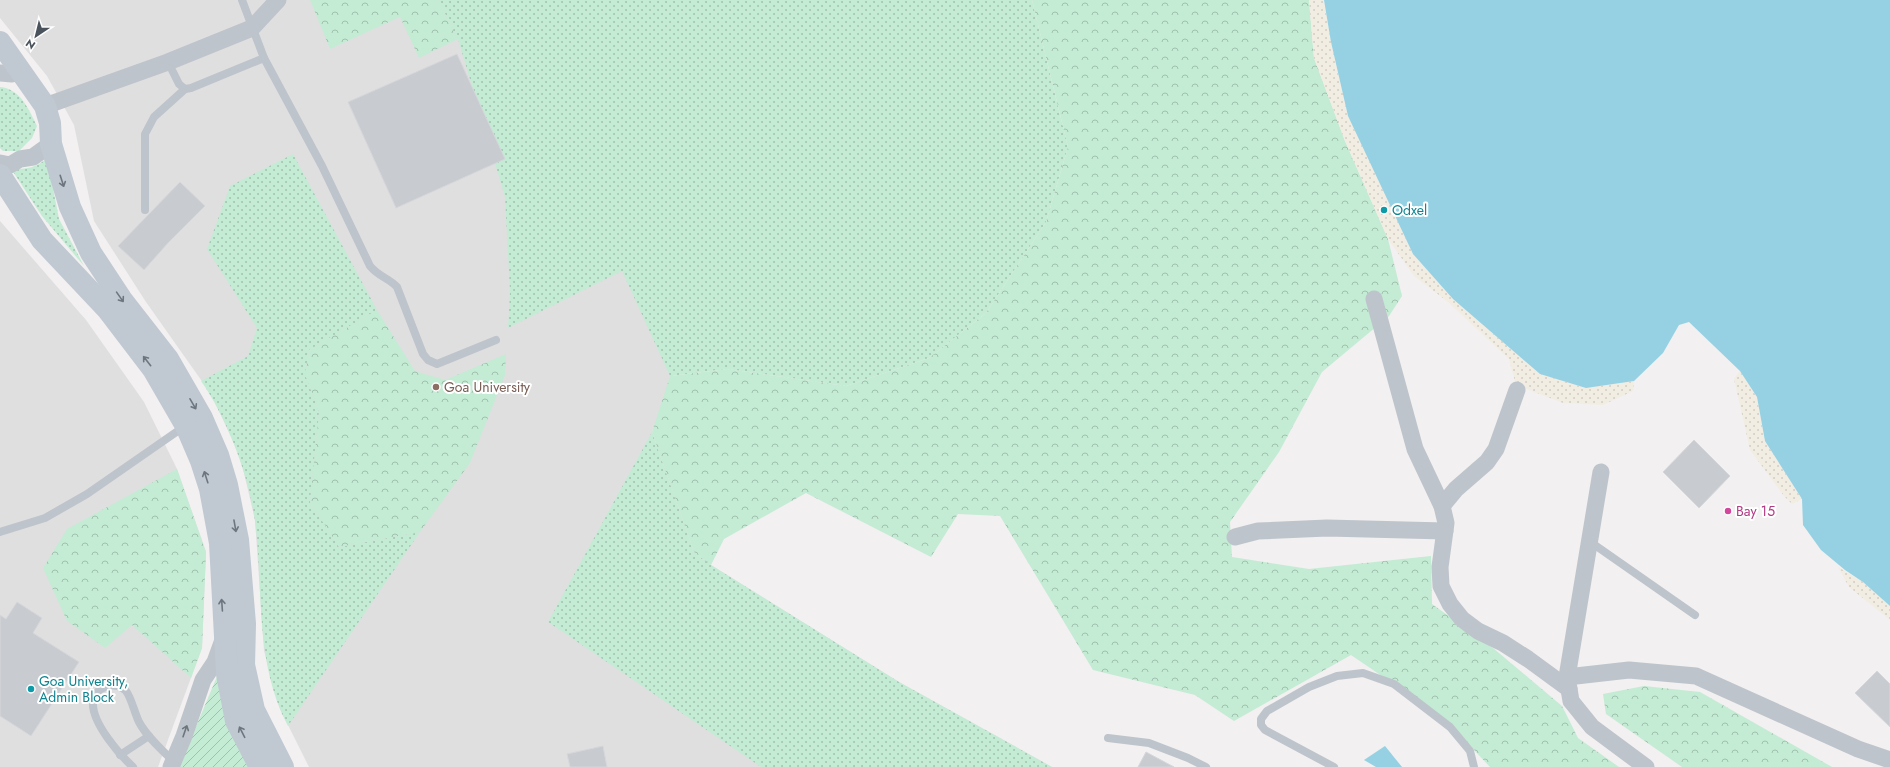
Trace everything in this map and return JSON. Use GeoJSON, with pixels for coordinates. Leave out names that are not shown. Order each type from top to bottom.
{"type":"FeatureCollection","features":[{"type":"Feature","properties":{"kind":"main road"},"geometry":{"type":"LineString","coordinates":[[0,42],[45,106],[50,123],[51,144],[70,207],[91,253],[122,300],[168,359],[202,418],[218,455],[227,485],[238,540],[245,624],[244,665],[254,710],[277,758],[283,767]]}},
{"type":"Feature","properties":{"kind":"main road"},"geometry":{"type":"LineString","coordinates":[[6,73],[33,87]]}},
{"type":"Feature","properties":{"kind":"main road"},"geometry":{"type":"LineString","coordinates":[[0,175],[42,240],[108,310],[153,369],[186,426],[201,461],[210,489],[220,543],[227,674],[236,721],[260,767]]}},
{"type":"Feature","properties":{"kind":"street"},"geometry":{"type":"LineString","coordinates":[[45,106],[168,62],[252,28],[278,0]]}},
{"type":"Feature","properties":{"kind":"street"},"geometry":{"type":"LineString","coordinates":[[0,162],[10,165],[20,159],[33,157],[51,144]]}},
{"type":"Feature","properties":{"kind":"street"},"geometry":{"type":"LineString","coordinates":[[1374,299],[1415,449],[1442,506],[1446,523],[1440,567],[1441,586],[1450,604],[1462,619],[1478,631],[1502,643],[1568,683],[1629,670],[1696,676],[1858,749],[1890,760]]}},
{"type":"Feature","properties":{"kind":"street"},"geometry":{"type":"LineString","coordinates":[[1442,506],[1456,489],[1487,462],[1496,449],[1517,390]]}},
{"type":"Feature","properties":{"kind":"street"},"geometry":{"type":"LineString","coordinates":[[1601,472],[1568,683],[1571,702],[1592,727],[1646,767]]}},
{"type":"Feature","properties":{"kind":"street"},"geometry":{"type":"LineString","coordinates":[[1235,537],[1258,531],[1327,528],[1445,531]]}},
{"type":"Feature","properties":{"kind":"street"},"geometry":{"type":"LineString","coordinates":[[172,764],[203,680],[215,662],[224,636]]}},
{"type":"Feature","properties":{"kind":"lane"},"geometry":{"type":"LineString","coordinates":[[242,0],[264,58],[322,166],[370,266],[377,274],[393,282],[397,287],[422,354],[428,360],[436,364],[496,340]]}},
{"type":"Feature","properties":{"kind":"lane"},"geometry":{"type":"LineString","coordinates":[[168,62],[179,84],[185,88],[191,88],[264,58]]}},
{"type":"Feature","properties":{"kind":"lane"},"geometry":{"type":"LineString","coordinates":[[145,210],[145,134],[154,117],[185,88]]}},
{"type":"Feature","properties":{"kind":"lane"},"geometry":{"type":"LineString","coordinates":[[0,532],[45,518],[80,498],[186,426]]}},
{"type":"Feature","properties":{"kind":"lane"},"geometry":{"type":"LineString","coordinates":[[1589,541],[1694,615]]}},
{"type":"Feature","properties":{"kind":"lane"},"geometry":{"type":"LineString","coordinates":[[1334,767],[1264,730],[1261,725],[1261,718],[1267,711],[1309,687],[1337,676],[1363,673],[1394,684],[1450,727],[1470,751],[1474,767]]}},
{"type":"Feature","properties":{"kind":"lane"},"geometry":{"type":"LineString","coordinates":[[133,767],[120,755],[96,715],[93,702],[96,694],[108,685],[117,686],[126,691],[140,722],[149,736],[172,764]]}},
{"type":"Feature","properties":{"kind":"lane"},"geometry":{"type":"LineString","coordinates":[[120,755],[149,736]]}},
{"type":"Feature","properties":{"kind":"lane"},"geometry":{"type":"LineString","coordinates":[[1108,738],[1149,743],[1188,758],[1206,767]]}},
{"type":"Feature","properties":{"kind":"shaded area","name":"Goa University"},"geometry":{"type":"Polygon","coordinates":[[[0,0],[816,0],[652,432],[694,552],[711,565],[899,682],[1052,767],[309,767],[280,709],[264,651],[255,520],[240,456],[211,394],[146,302],[94,221],[74,125],[47,76],[0,18],[0,0]]]}},
{"type":"Feature","properties":{"kind":"shaded area"},"geometry":{"type":"Polygon","coordinates":[[[0,221],[86,320],[144,402],[177,469],[206,552],[202,648],[158,767],[0,767],[0,221]]]}},
{"type":"Feature","properties":{"kind":"green space"},"geometry":{"type":"Polygon","coordinates":[[[310,0],[438,0],[458,39],[419,58],[400,17],[330,49],[310,0]]]}},
{"type":"Feature","properties":{"kind":"green space"},"geometry":{"type":"Polygon","coordinates":[[[438,0],[1032,0],[1068,147],[1046,222],[986,313],[929,358],[846,386],[727,369],[670,376],[622,271],[508,328],[510,292],[505,197],[458,39],[438,0]]]}},
{"type":"Feature","properties":{"kind":"green space"},"geometry":{"type":"Polygon","coordinates":[[[1032,0],[1309,0],[1314,58],[1345,141],[1388,239],[1402,296],[1389,316],[1322,372],[1279,452],[1230,522],[1232,557],[1309,569],[1431,556],[1432,604],[1493,648],[1562,706],[1578,738],[1619,767],[1490,767],[1445,719],[1351,655],[1234,721],[1195,695],[1093,670],[1000,516],[958,514],[931,557],[806,493],[724,539],[711,565],[694,552],[652,432],[670,376],[727,369],[846,386],[929,358],[986,313],[1046,222],[1068,147],[1032,0]]]}},
{"type":"Feature","properties":{"kind":"green space"},"geometry":{"type":"Polygon","coordinates":[[[0,87],[14,92],[19,96],[27,107],[37,126],[32,138],[19,151],[3,151],[0,148],[0,87]]]}},
{"type":"Feature","properties":{"kind":"green space"},"geometry":{"type":"Polygon","coordinates":[[[293,154],[377,310],[309,350],[305,374],[319,412],[310,502],[339,547],[420,532],[288,726],[277,701],[270,677],[265,651],[262,626],[258,548],[255,521],[248,485],[236,448],[220,412],[201,381],[248,356],[257,328],[207,249],[230,186],[293,154]]]}},
{"type":"Feature","properties":{"kind":"green space"},"geometry":{"type":"Polygon","coordinates":[[[47,158],[59,219],[84,266],[42,216],[12,170],[35,166],[47,158]]]}},
{"type":"Feature","properties":{"kind":"green space"},"geometry":{"type":"Polygon","coordinates":[[[377,310],[415,371],[445,380],[506,354],[505,375],[470,463],[420,532],[339,547],[310,502],[319,412],[305,374],[309,350],[377,310]]]}},
{"type":"Feature","properties":{"kind":"green space"},"geometry":{"type":"Polygon","coordinates":[[[652,432],[694,552],[711,565],[899,682],[1052,767],[761,767],[548,622],[652,432]]]}},
{"type":"Feature","properties":{"kind":"green space"},"geometry":{"type":"Polygon","coordinates":[[[177,469],[206,552],[202,648],[191,678],[132,625],[105,648],[67,621],[43,568],[67,529],[177,469]]]}},
{"type":"Feature","properties":{"kind":"green space"},"geometry":{"type":"Polygon","coordinates":[[[221,667],[251,767],[179,767],[221,667]]]}},
{"type":"Feature","properties":{"kind":"green space"},"geometry":{"type":"Polygon","coordinates":[[[1644,686],[1700,692],[1832,767],[1682,767],[1606,714],[1603,694],[1644,686]]]}},
{"type":"Feature","properties":{"kind":"sand","name":"Odxel"},"geometry":{"type":"Polygon","coordinates":[[[1309,0],[1324,0],[1331,42],[1348,116],[1413,254],[1453,299],[1540,374],[1586,388],[1634,381],[1633,391],[1603,405],[1563,403],[1516,385],[1509,359],[1448,302],[1414,276],[1388,239],[1345,141],[1314,58],[1309,0]]]}},
{"type":"Feature","properties":{"kind":"sand"},"geometry":{"type":"Polygon","coordinates":[[[1740,371],[1757,397],[1765,441],[1802,499],[1792,504],[1784,496],[1750,450],[1734,379],[1740,371]]]}},
{"type":"Feature","properties":{"kind":"sand"},"geometry":{"type":"Polygon","coordinates":[[[1838,567],[1863,582],[1890,606],[1890,620],[1849,587],[1838,567]]]}},
{"type":"Feature","properties":{"kind":"water"},"geometry":{"type":"Polygon","coordinates":[[[1324,0],[1890,0],[1890,606],[1863,582],[1845,570],[1821,550],[1803,525],[1802,499],[1765,441],[1757,397],[1740,371],[1689,322],[1679,325],[1663,353],[1634,381],[1586,388],[1540,374],[1453,299],[1413,254],[1348,116],[1331,42],[1324,0]]]}},
{"type":"Feature","properties":{"kind":"water"},"geometry":{"type":"Polygon","coordinates":[[[1385,746],[1402,767],[1376,767],[1364,760],[1385,746]]]}},
{"type":"Feature","properties":{"kind":"building"},"geometry":{"type":"Polygon","coordinates":[[[457,54],[505,159],[396,208],[348,102],[457,54]]]}},
{"type":"Feature","properties":{"kind":"building"},"geometry":{"type":"Polygon","coordinates":[[[180,182],[205,206],[168,243],[144,270],[118,246],[180,182]]]}},
{"type":"Feature","properties":{"kind":"building"},"geometry":{"type":"Polygon","coordinates":[[[1694,440],[1730,476],[1699,508],[1663,472],[1694,440]]]}},
{"type":"Feature","properties":{"kind":"building","name":"Goa University, Admin Block"},"geometry":{"type":"Polygon","coordinates":[[[17,602],[42,618],[33,633],[79,662],[31,736],[0,716],[0,615],[6,619],[17,602]]]}},
{"type":"Feature","properties":{"kind":"building"},"geometry":{"type":"Polygon","coordinates":[[[1877,671],[1890,684],[1890,727],[1855,693],[1877,671]]]}},
{"type":"Feature","properties":{"kind":"building"},"geometry":{"type":"Polygon","coordinates":[[[603,746],[607,767],[570,767],[567,754],[603,746]]]}},
{"type":"Feature","properties":{"kind":"building"},"geometry":{"type":"Polygon","coordinates":[[[1146,752],[1174,767],[1138,767],[1146,752]]]}},
{"type":"Feature","properties":{"kind":"place","name":"Odxel"},"geometry":{"type":"Point","coordinates":[1384,210]}},
{"type":"Feature","properties":{"kind":"place","name":"Goa University"},"geometry":{"type":"Point","coordinates":[436,387]}},
{"type":"Feature","properties":{"kind":"place","name":"Bay 15"},"geometry":{"type":"Point","coordinates":[1728,511]}},
{"type":"Feature","properties":{"kind":"place","name":"Goa University, Admin Block"},"geometry":{"type":"Point","coordinates":[31,689]}}]}
